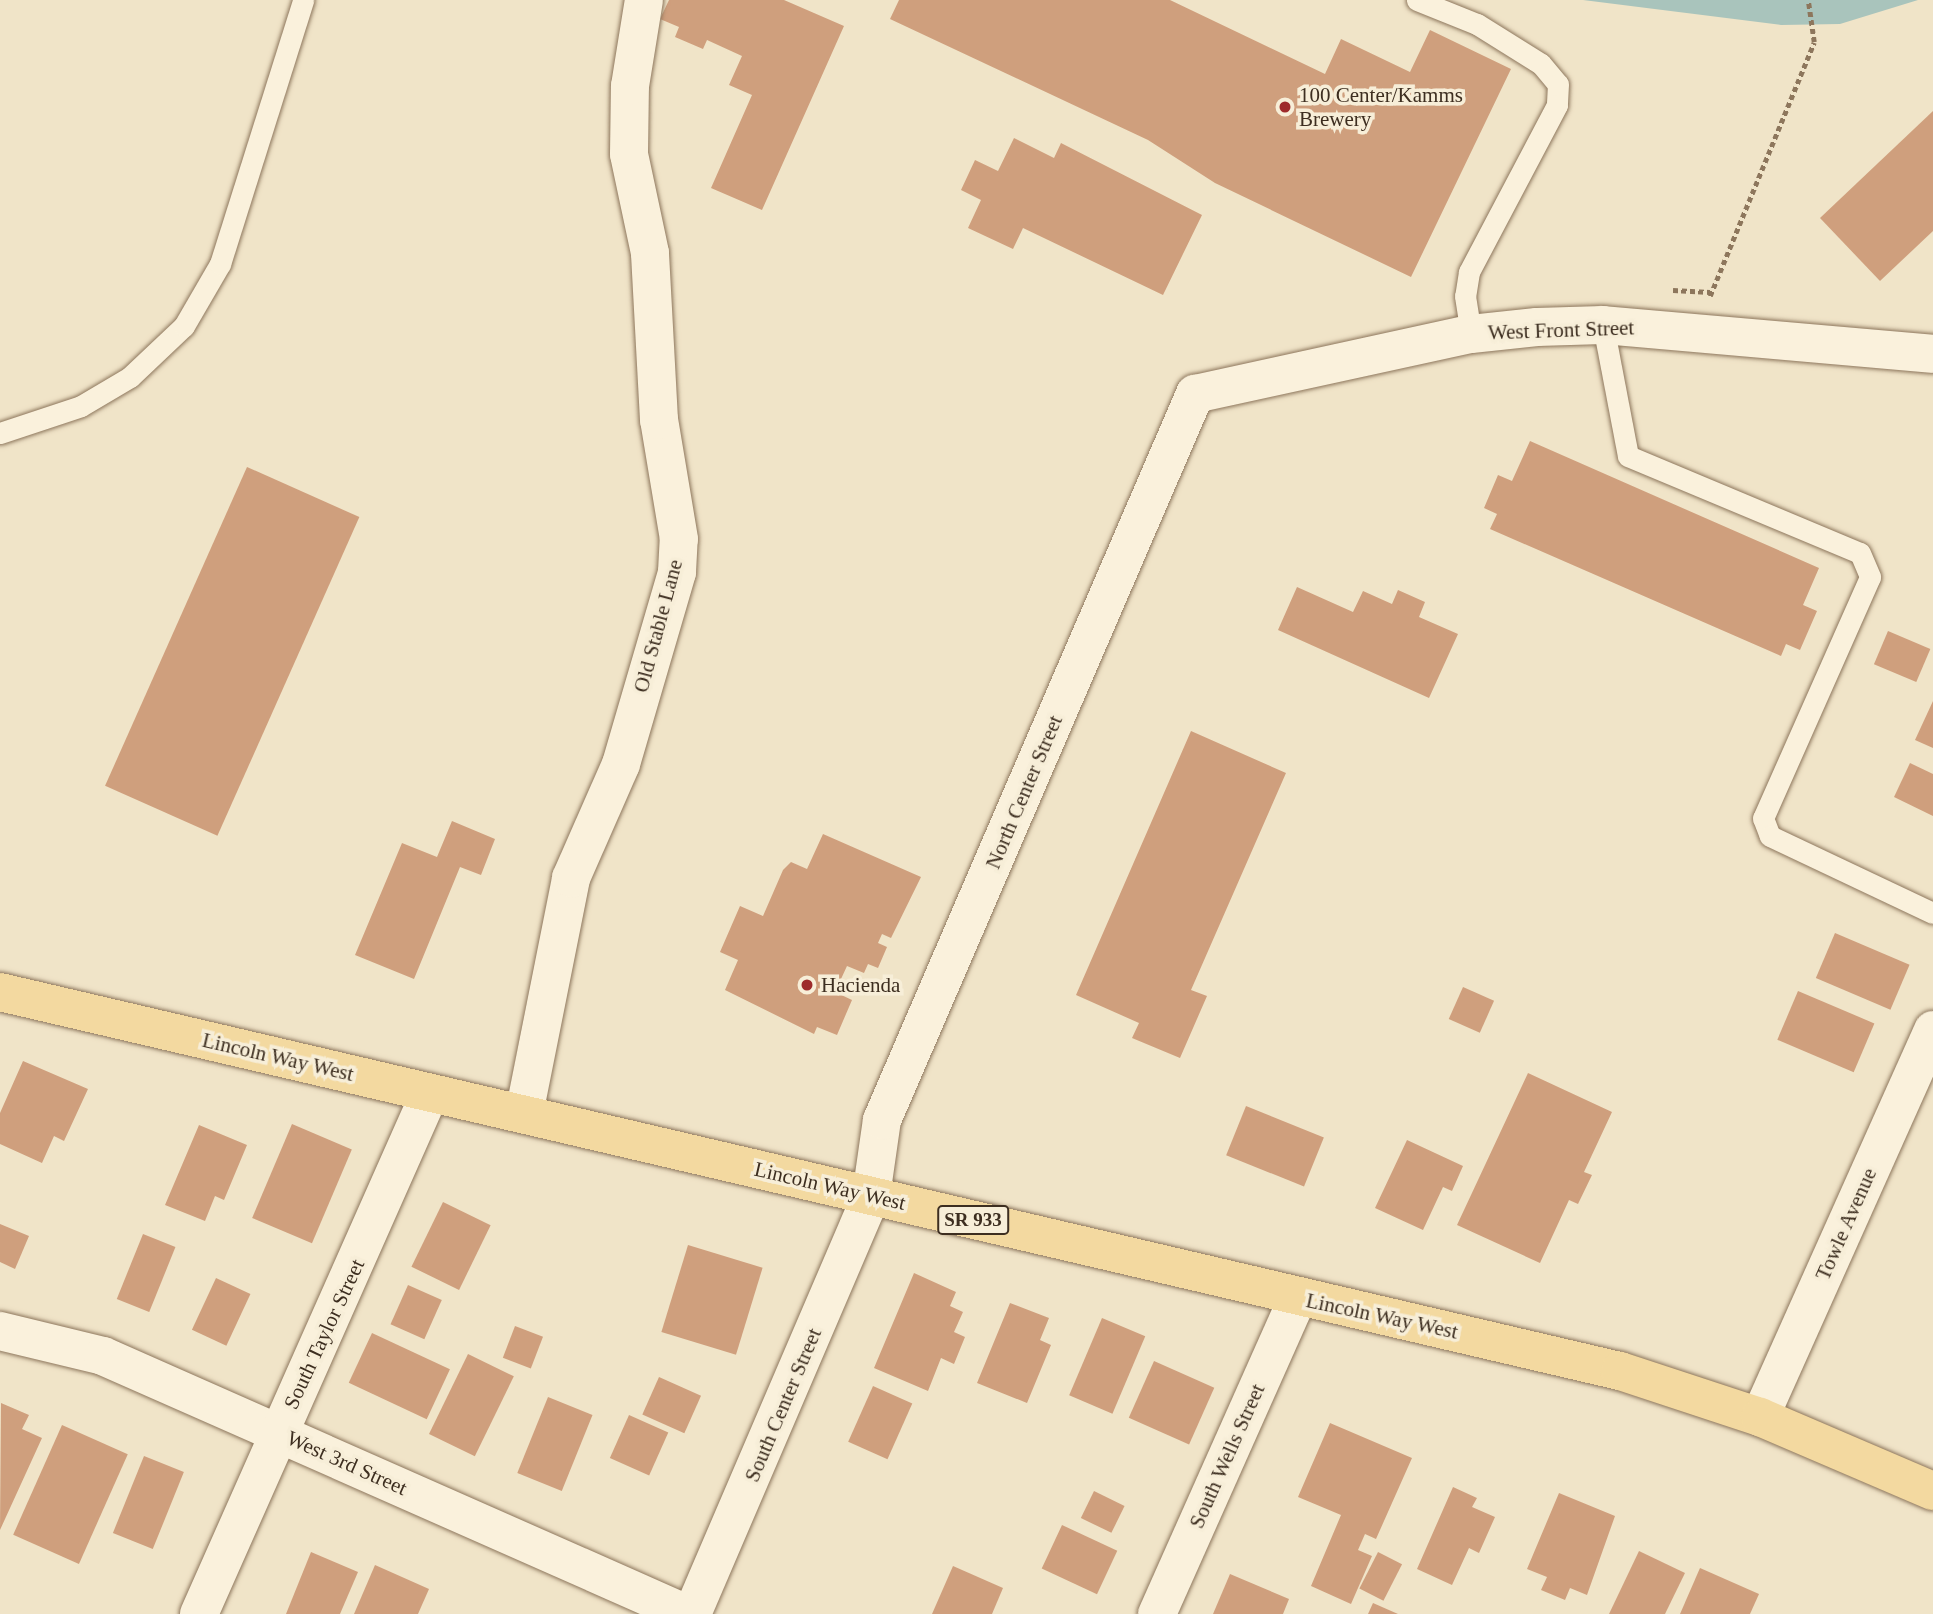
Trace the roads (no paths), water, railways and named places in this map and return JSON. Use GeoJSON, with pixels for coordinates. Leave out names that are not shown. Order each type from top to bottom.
{"type":"FeatureCollection","features":[{"type":"Feature","properties":{"kind":"main road","name":"Lincoln Way West"},"geometry":{"type":"LineString","coordinates":[[0,992],[1298,1298],[1620,1371],[1760,1417],[1933,1491]]}},
{"type":"Feature","properties":{"kind":"street","name":"Old Stable Lane"},"geometry":{"type":"LineString","coordinates":[[524,1114],[571,878],[621,764],[677,572],[679,539],[659,420],[650,253],[629,154],[633,64],[644,0]]}},
{"type":"Feature","properties":{"kind":"street","name":"West Front Street"},"geometry":{"type":"LineString","coordinates":[[1195,394],[1472,334],[1603,325],[1933,354]]}},
{"type":"Feature","properties":{"kind":"street","name":"North Center Street"},"geometry":{"type":"LineString","coordinates":[[871,1196],[883,1120],[1195,394]]}},
{"type":"Feature","properties":{"kind":"street","name":"Towle Avenue"},"geometry":{"type":"LineString","coordinates":[[1760,1417],[1933,1030]]}},
{"type":"Feature","properties":{"kind":"street","name":"South Taylor Street"},"geometry":{"type":"LineString","coordinates":[[199,1614],[430,1093]]}},
{"type":"Feature","properties":{"kind":"street","name":"South Center Street"},"geometry":{"type":"LineString","coordinates":[[692,1614],[871,1196]]}},
{"type":"Feature","properties":{"kind":"street","name":"South Wells Street"},"geometry":{"type":"LineString","coordinates":[[1157,1614],[1298,1298]]}},
{"type":"Feature","properties":{"kind":"street","name":"West 3rd Street"},"geometry":{"type":"LineString","coordinates":[[0,1331],[103,1356],[687,1614]]}},
{"type":"Feature","properties":{"kind":"lane"},"geometry":{"type":"LineString","coordinates":[[0,433],[81,406],[130,377],[184,326],[220,264],[303,0]]}},
{"type":"Feature","properties":{"kind":"lane"},"geometry":{"type":"LineString","coordinates":[[1417,0],[1476,24],[1541,64],[1558,84],[1557,105],[1469,272],[1465,296],[1472,334]]}},
{"type":"Feature","properties":{"kind":"lane"},"geometry":{"type":"LineString","coordinates":[[1603,325],[1628,456],[1860,553],[1870,578],[1763,818],[1770,836],[1933,913]]}},
{"type":"Feature","properties":{"kind":"water"},"geometry":{"type":"Polygon","coordinates":[[[1583,0],[1918,0],[1840,24],[1781,25],[1583,0]]]}},
{"type":"Feature","properties":{"kind":"place","name":"100 Center/Kamms Brewery"},"geometry":{"type":"Point","coordinates":[1285,107]}},
{"type":"Feature","properties":{"kind":"place","name":"Hacienda"},"geometry":{"type":"Point","coordinates":[807,985]}}]}
